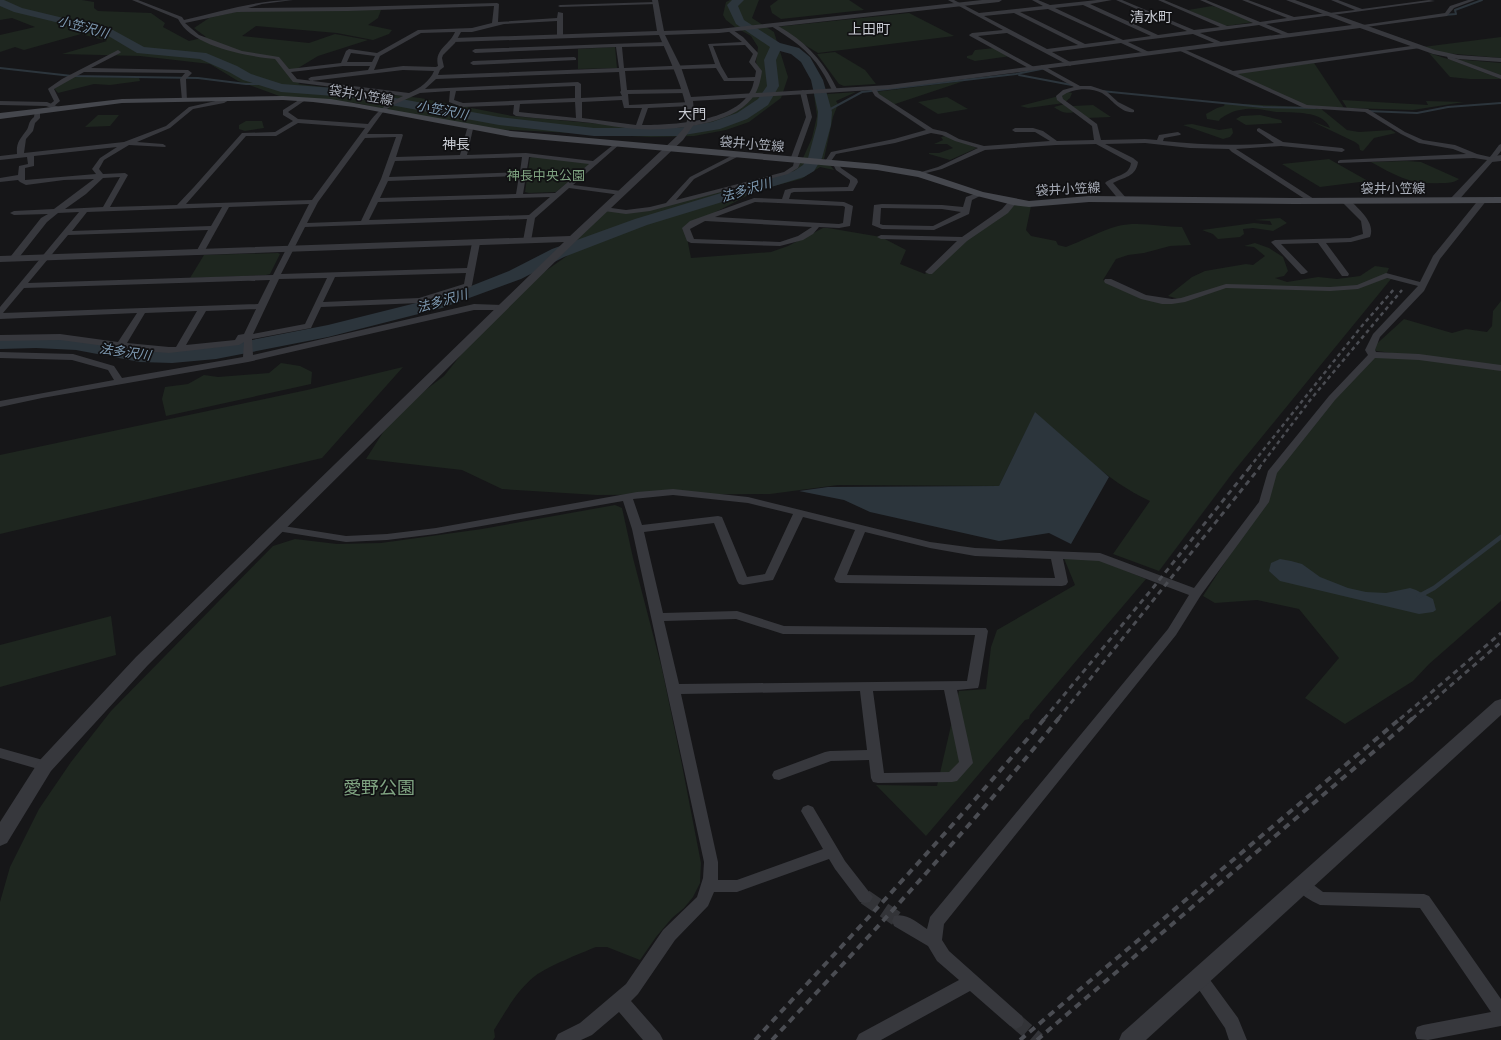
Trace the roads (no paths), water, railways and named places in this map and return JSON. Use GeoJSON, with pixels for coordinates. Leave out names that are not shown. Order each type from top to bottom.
{"type":"FeatureCollection","features":[{"type":"Feature","properties":{"kind":"main road","name":"袋井小笠線"},"geometry":{"type":"LineString","coordinates":[[0,116],[54,107],[122,101],[227,99],[330,101],[470,129],[511,134],[798,161],[877,166],[920,174],[980,194],[1013,202],[1045,204],[1089,199],[1311,201],[1501,200]]}},
{"type":"Feature","properties":{"kind":"street"},"geometry":{"type":"LineString","coordinates":[[134,0],[180,18],[182,22],[197,36],[231,50],[241,53],[277,58],[295,81],[409,96]]}},
{"type":"Feature","properties":{"kind":"street"},"geometry":{"type":"LineString","coordinates":[[182,22],[262,3],[291,0]]}},
{"type":"Feature","properties":{"kind":"street"},"geometry":{"type":"LineString","coordinates":[[950,0],[1070,64]]}},
{"type":"Feature","properties":{"kind":"street"},"geometry":{"type":"LineString","coordinates":[[454,40],[734,30],[999,0]]}},
{"type":"Feature","properties":{"kind":"street"},"geometry":{"type":"LineString","coordinates":[[1034,0],[1147,53]]}},
{"type":"Feature","properties":{"kind":"street"},"geometry":{"type":"LineString","coordinates":[[979,15],[1110,0]]}},
{"type":"Feature","properties":{"kind":"street"},"geometry":{"type":"LineString","coordinates":[[1118,0],[1219,44]]}},
{"type":"Feature","properties":{"kind":"street"},"geometry":{"type":"LineString","coordinates":[[1160,0],[1227,28]]}},
{"type":"Feature","properties":{"kind":"street"},"geometry":{"type":"LineString","coordinates":[[1202,0],[1288,35]]}},
{"type":"Feature","properties":{"kind":"street"},"geometry":{"type":"LineString","coordinates":[[1244,0],[1293,19]]}},
{"type":"Feature","properties":{"kind":"street"},"geometry":{"type":"LineString","coordinates":[[1289,0],[1418,48],[1448,55],[1501,60]]}},
{"type":"Feature","properties":{"kind":"street"},"geometry":{"type":"LineString","coordinates":[[1333,0],[1363,10]]}},
{"type":"Feature","properties":{"kind":"street"},"geometry":{"type":"LineString","coordinates":[[619,45],[626,107],[646,106],[755,95],[873,88],[1070,64],[1447,14],[1452,7],[1472,0]]}},
{"type":"Feature","properties":{"kind":"street"},"geometry":{"type":"LineString","coordinates":[[0,838],[45,766],[142,660],[621,192],[680,138],[691,124],[690,102],[677,67],[661,33],[655,1],[560,3],[560,36]]}},
{"type":"Feature","properties":{"kind":"street"},"geometry":{"type":"LineString","coordinates":[[1047,51],[1432,1],[1440,3]]}},
{"type":"Feature","properties":{"kind":"street"},"geometry":{"type":"LineString","coordinates":[[237,10],[348,9],[504,3]]}},
{"type":"Feature","properties":{"kind":"street"},"geometry":{"type":"LineString","coordinates":[[1084,3],[1158,37]]}},
{"type":"Feature","properties":{"kind":"street"},"geometry":{"type":"LineString","coordinates":[[495,24],[497,4]]}},
{"type":"Feature","properties":{"kind":"street"},"geometry":{"type":"LineString","coordinates":[[1446,5],[1452,7]]}},
{"type":"Feature","properties":{"kind":"street"},"geometry":{"type":"LineString","coordinates":[[1015,11],[1084,46]]}},
{"type":"Feature","properties":{"kind":"street"},"geometry":{"type":"LineString","coordinates":[[371,71],[378,55],[420,31],[472,30],[520,20],[561,19]]}},
{"type":"Feature","properties":{"kind":"street"},"geometry":{"type":"LineString","coordinates":[[771,26],[799,42],[816,57],[824,67],[833,91]]}},
{"type":"Feature","properties":{"kind":"street"},"geometry":{"type":"LineString","coordinates":[[247,357],[248,336],[261,306],[314,202],[381,111],[389,105],[419,91],[434,77],[438,69],[442,67],[439,58],[443,49],[450,46],[459,30]]}},
{"type":"Feature","properties":{"kind":"street"},"geometry":{"type":"LineString","coordinates":[[518,102],[516,114],[638,127],[691,124],[723,116],[746,103],[755,95],[759,71],[752,62],[756,54],[747,42],[734,30]]}},
{"type":"Feature","properties":{"kind":"street"},"geometry":{"type":"LineString","coordinates":[[1009,31],[972,35],[1032,68]]}},
{"type":"Feature","properties":{"kind":"street"},"geometry":{"type":"LineString","coordinates":[[574,36],[574,71]]}},
{"type":"Feature","properties":{"kind":"street"},"geometry":{"type":"LineString","coordinates":[[470,76],[478,39]]}},
{"type":"Feature","properties":{"kind":"street"},"geometry":{"type":"LineString","coordinates":[[747,42],[710,45],[718,66],[726,80],[758,78]]}},
{"type":"Feature","properties":{"kind":"street"},"geometry":{"type":"LineString","coordinates":[[475,51],[666,44]]}},
{"type":"Feature","properties":{"kind":"street"},"geometry":{"type":"LineString","coordinates":[[1232,73],[1418,48]]}},
{"type":"Feature","properties":{"kind":"street"},"geometry":{"type":"LineString","coordinates":[[1179,49],[1306,107],[1366,110],[1403,133],[1421,142],[1454,148],[1475,156]]}},
{"type":"Feature","properties":{"kind":"street"},"geometry":{"type":"LineString","coordinates":[[343,64],[349,51],[378,55]]}},
{"type":"Feature","properties":{"kind":"street"},"geometry":{"type":"LineString","coordinates":[[0,103],[47,104],[54,107],[57,101],[51,89],[64,80],[118,52]]}},
{"type":"Feature","properties":{"kind":"street"},"geometry":{"type":"LineString","coordinates":[[1448,55],[1450,58],[1501,77]]}},
{"type":"Feature","properties":{"kind":"street"},"geometry":{"type":"LineString","coordinates":[[473,63],[574,59]]}},
{"type":"Feature","properties":{"kind":"street"},"geometry":{"type":"LineString","coordinates":[[95,64],[126,64]]}},
{"type":"Feature","properties":{"kind":"street"},"geometry":{"type":"LineString","coordinates":[[147,71],[156,64]]}},
{"type":"Feature","properties":{"kind":"street"},"geometry":{"type":"LineString","coordinates":[[288,71],[343,64],[373,64]]}},
{"type":"Feature","properties":{"kind":"street"},"geometry":{"type":"LineString","coordinates":[[434,77],[718,66]]}},
{"type":"Feature","properties":{"kind":"street"},"geometry":{"type":"LineString","coordinates":[[1042,67],[1079,88]]}},
{"type":"Feature","properties":{"kind":"street"},"geometry":{"type":"LineString","coordinates":[[295,81],[403,68],[438,69]]}},
{"type":"Feature","properties":{"kind":"street"},"geometry":{"type":"LineString","coordinates":[[83,70],[186,71],[189,73],[183,79],[185,100]]}},
{"type":"Feature","properties":{"kind":"street"},"geometry":{"type":"LineString","coordinates":[[548,85],[549,72]]}},
{"type":"Feature","properties":{"kind":"street"},"geometry":{"type":"LineString","coordinates":[[419,91],[578,84],[579,120]]}},
{"type":"Feature","properties":{"kind":"street"},"geometry":{"type":"LineString","coordinates":[[873,88],[877,95],[931,131]]}},
{"type":"Feature","properties":{"kind":"street"},"geometry":{"type":"LineString","coordinates":[[1098,142],[1095,126],[1060,100],[1059,96],[1063,92],[1079,88],[1098,90],[1104,92],[1116,103],[1132,111]]}},
{"type":"Feature","properties":{"kind":"street"},"geometry":{"type":"LineString","coordinates":[[453,89],[451,101],[462,105],[579,100],[624,95],[686,91]]}},
{"type":"Feature","properties":{"kind":"street"},"geometry":{"type":"LineString","coordinates":[[604,209],[626,212],[650,209],[786,173],[796,167],[798,161],[809,117],[807,92]]}},
{"type":"Feature","properties":{"kind":"street"},"geometry":{"type":"LineString","coordinates":[[100,176],[94,169],[98,164],[128,144],[168,127],[191,108],[222,102],[227,99]]}},
{"type":"Feature","properties":{"kind":"street"},"geometry":{"type":"LineString","coordinates":[[297,121],[295,118],[285,114],[285,111],[304,100]]}},
{"type":"Feature","properties":{"kind":"street"},"geometry":{"type":"LineString","coordinates":[[638,127],[646,106]]}},
{"type":"Feature","properties":{"kind":"street"},"geometry":{"type":"LineString","coordinates":[[21,156],[19,146],[25,134],[30,130],[32,122],[38,118],[37,111]]}},
{"type":"Feature","properties":{"kind":"street"},"geometry":{"type":"LineString","coordinates":[[179,207],[198,189],[244,134],[276,134],[297,121],[370,126]]}},
{"type":"Feature","properties":{"kind":"street"},"geometry":{"type":"LineString","coordinates":[[1015,130],[1031,128],[1037,130],[1056,143]]}},
{"type":"Feature","properties":{"kind":"street"},"geometry":{"type":"LineString","coordinates":[[463,157],[470,129]]}},
{"type":"Feature","properties":{"kind":"street"},"geometry":{"type":"LineString","coordinates":[[1259,130],[1281,144]]}},
{"type":"Feature","properties":{"kind":"street"},"geometry":{"type":"LineString","coordinates":[[785,201],[788,192],[793,190],[850,189],[854,182],[853,178],[829,163],[833,153],[840,150],[895,141],[931,131],[944,133],[957,140],[984,148]]}},
{"type":"Feature","properties":{"kind":"street"},"geometry":{"type":"LineString","coordinates":[[1160,142],[1161,136],[1178,134]]}},
{"type":"Feature","properties":{"kind":"street"},"geometry":{"type":"LineString","coordinates":[[363,136],[400,135],[385,179],[364,223]]}},
{"type":"Feature","properties":{"kind":"street"},"geometry":{"type":"LineString","coordinates":[[920,174],[940,168],[984,148],[1056,143],[1145,141],[1171,144],[1250,147],[1281,144],[1342,150]]}},
{"type":"Feature","properties":{"kind":"street"},"geometry":{"type":"LineString","coordinates":[[1098,142],[1135,162],[1135,168],[1131,173],[1109,183],[1123,199]]}},
{"type":"Feature","properties":{"kind":"street"},"geometry":{"type":"LineString","coordinates":[[527,241],[531,217],[618,143]]}},
{"type":"Feature","properties":{"kind":"street"},"geometry":{"type":"LineString","coordinates":[[0,158],[128,144],[163,146]]}},
{"type":"Feature","properties":{"kind":"street"},"geometry":{"type":"LineString","coordinates":[[1165,150],[1176,149],[1171,144]]}},
{"type":"Feature","properties":{"kind":"street"},"geometry":{"type":"LineString","coordinates":[[1231,146],[1234,151],[1311,201]]}},
{"type":"Feature","properties":{"kind":"street"},"geometry":{"type":"LineString","coordinates":[[1454,200],[1496,158],[1501,146]]}},
{"type":"Feature","properties":{"kind":"street"},"geometry":{"type":"LineString","coordinates":[[30,155],[32,165],[21,167],[22,182],[26,183],[125,175],[105,210]]}},
{"type":"Feature","properties":{"kind":"street"},"geometry":{"type":"LineString","coordinates":[[392,159],[526,155],[594,163]]}},
{"type":"Feature","properties":{"kind":"street"},"geometry":{"type":"LineString","coordinates":[[519,196],[526,155]]}},
{"type":"Feature","properties":{"kind":"street"},"geometry":{"type":"LineString","coordinates":[[669,203],[692,178],[737,155]]}},
{"type":"Feature","properties":{"kind":"street"},"geometry":{"type":"LineString","coordinates":[[1340,162],[1475,156],[1496,158]]}},
{"type":"Feature","properties":{"kind":"street"},"geometry":{"type":"LineString","coordinates":[[385,179],[523,174]]}},
{"type":"Feature","properties":{"kind":"street"},"geometry":{"type":"LineString","coordinates":[[14,258],[44,220],[83,192],[100,176]]}},
{"type":"Feature","properties":{"kind":"street"},"geometry":{"type":"LineString","coordinates":[[0,180],[22,177]]}},
{"type":"Feature","properties":{"kind":"street"},"geometry":{"type":"LineString","coordinates":[[568,186],[621,192]]}},
{"type":"Feature","properties":{"kind":"street"},"geometry":{"type":"LineString","coordinates":[[966,210],[942,207],[882,206],[878,207],[876,225],[882,227],[934,228],[966,212],[969,199],[980,194]]}},
{"type":"Feature","properties":{"kind":"street"},"geometry":{"type":"LineString","coordinates":[[376,200],[556,195]]}},
{"type":"Feature","properties":{"kind":"street"},"geometry":{"type":"LineString","coordinates":[[1373,355],[1370,350],[1376,336],[1421,289],[1436,258],[1483,200]]}},
{"type":"Feature","properties":{"kind":"street"},"geometry":{"type":"LineString","coordinates":[[705,218],[838,226],[847,224],[849,206],[844,204],[785,201],[748,201],[693,222],[686,228],[691,241],[780,244],[790,242],[813,230],[817,225]]}},
{"type":"Feature","properties":{"kind":"street"},"geometry":{"type":"LineString","coordinates":[[1304,272],[1275,242],[1350,240],[1367,235],[1369,231],[1365,222],[1346,201]]}},
{"type":"Feature","properties":{"kind":"street"},"geometry":{"type":"LineString","coordinates":[[14,213],[314,202]]}},
{"type":"Feature","properties":{"kind":"street"},"geometry":{"type":"LineString","coordinates":[[929,272],[964,239],[1005,211],[1013,202]]}},
{"type":"Feature","properties":{"kind":"street"},"geometry":{"type":"LineString","coordinates":[[200,252],[226,206]]}},
{"type":"Feature","properties":{"kind":"street"},"geometry":{"type":"LineString","coordinates":[[0,312],[67,234],[85,210]]}},
{"type":"Feature","properties":{"kind":"street"},"geometry":{"type":"LineString","coordinates":[[302,225],[531,217]]}},
{"type":"Feature","properties":{"kind":"street"},"geometry":{"type":"LineString","coordinates":[[67,234],[214,228]]}},
{"type":"Feature","properties":{"kind":"street"},"geometry":{"type":"LineString","coordinates":[[882,238],[964,239]]}},
{"type":"Feature","properties":{"kind":"street"},"geometry":{"type":"LineString","coordinates":[[0,259],[572,240]]}},
{"type":"Feature","properties":{"kind":"street"},"geometry":{"type":"LineString","coordinates":[[1320,241],[1345,274]]}},
{"type":"Feature","properties":{"kind":"street"},"geometry":{"type":"LineString","coordinates":[[318,305],[420,300],[468,285],[476,243]]}},
{"type":"Feature","properties":{"kind":"street"},"geometry":{"type":"LineString","coordinates":[[22,286],[472,270]]}},
{"type":"Feature","properties":{"kind":"street"},"geometry":{"type":"LineString","coordinates":[[0,338],[60,337],[142,348],[179,349],[239,342],[241,337],[308,326],[332,275]]}},
{"type":"Feature","properties":{"kind":"street"},"geometry":{"type":"LineString","coordinates":[[1108,281],[1136,294],[1155,300],[1167,301],[1182,300],[1212,289],[1226,286],[1330,290],[1358,287],[1386,275],[1423,285]]}},
{"type":"Feature","properties":{"kind":"street"},"geometry":{"type":"LineString","coordinates":[[0,316],[261,306]]}},
{"type":"Feature","properties":{"kind":"street"},"geometry":{"type":"LineString","coordinates":[[0,404],[247,357],[474,307],[502,308]]}},
{"type":"Feature","properties":{"kind":"street"},"geometry":{"type":"LineString","coordinates":[[179,349],[202,308]]}},
{"type":"Feature","properties":{"kind":"street"},"geometry":{"type":"LineString","coordinates":[[121,345],[143,310]]}},
{"type":"Feature","properties":{"kind":"street"},"geometry":{"type":"LineString","coordinates":[[0,355],[73,357],[111,368],[120,382]]}},
{"type":"Feature","properties":{"kind":"street"},"geometry":{"type":"LineString","coordinates":[[934,941],[936,922],[1172,632],[1196,592],[1264,502],[1272,473],[1332,398],[1373,355],[1419,357],[1501,368]]}},
{"type":"Feature","properties":{"kind":"street"},"geometry":{"type":"LineString","coordinates":[[277,528],[346,538],[387,537],[436,531],[627,497],[674,492],[748,500],[945,548],[975,552],[1100,557],[1196,592]]}},
{"type":"Feature","properties":{"kind":"street"},"geometry":{"type":"LineString","coordinates":[[564,1040],[586,1029],[632,989],[669,935],[703,901],[709,886],[710,862],[674,689],[638,529],[627,497]]}},
{"type":"Feature","properties":{"kind":"street"},"geometry":{"type":"LineString","coordinates":[[638,529],[718,519],[743,581],[769,577],[799,513]]}},
{"type":"Feature","properties":{"kind":"street"},"geometry":{"type":"LineString","coordinates":[[860,528],[840,579],[1062,582],[1056,555]]}},
{"type":"Feature","properties":{"kind":"street"},"geometry":{"type":"LineString","coordinates":[[657,617],[737,615],[783,630],[982,631],[973,685],[674,689]]}},
{"type":"Feature","properties":{"kind":"street"},"geometry":{"type":"LineString","coordinates":[[866,687],[878,778],[952,777],[966,763],[949,685]]}},
{"type":"Feature","properties":{"kind":"street"},"geometry":{"type":"LineString","coordinates":[[1130,1040],[1501,705]]}},
{"type":"Feature","properties":{"kind":"street"},"geometry":{"type":"LineString","coordinates":[[0,753],[45,766]]}},
{"type":"Feature","properties":{"kind":"street"},"geometry":{"type":"LineString","coordinates":[[779,775],[830,756],[875,755]]}},
{"type":"Feature","properties":{"kind":"street"},"geometry":{"type":"LineString","coordinates":[[808,811],[840,865],[865,897]]}},
{"type":"Feature","properties":{"kind":"street"},"geometry":{"type":"LineString","coordinates":[[709,886],[737,886],[833,851]]}},
{"type":"Feature","properties":{"kind":"street"},"geometry":{"type":"LineString","coordinates":[[1302,885],[1320,898],[1424,901],[1501,1013]]}},
{"type":"Feature","properties":{"kind":"street"},"geometry":{"type":"LineString","coordinates":[[900,921],[934,941],[943,956],[1016,1021]]}},
{"type":"Feature","properties":{"kind":"street"},"geometry":{"type":"LineString","coordinates":[[1199,978],[1232,1024],[1238,1040]]}},
{"type":"Feature","properties":{"kind":"street"},"geometry":{"type":"LineString","coordinates":[[865,1040],[971,982]]}},
{"type":"Feature","properties":{"kind":"street"},"geometry":{"type":"LineString","coordinates":[[620,1001],[654,1040]]}},
{"type":"Feature","properties":{"kind":"street"},"geometry":{"type":"LineString","coordinates":[[1423,1033],[1501,1018]]}},
{"type":"Feature","properties":{"kind":"waterway","name":"小笠沢川"},"geometry":{"type":"LineString","coordinates":[[739,0],[732,5],[740,22],[776,46]]}},
{"type":"Feature","properties":{"kind":"waterway"},"geometry":{"type":"LineString","coordinates":[[1444,15],[1456,14],[1455,10],[1482,0]]}},
{"type":"Feature","properties":{"kind":"waterway","name":"小笠沢川"},"geometry":{"type":"LineString","coordinates":[[0,2],[18,10],[109,32],[141,50],[202,56],[233,69],[247,77],[281,88],[347,93],[499,121],[594,132],[678,132],[715,126],[742,116],[763,102],[773,86],[770,60],[776,46]]}},
{"type":"Feature","properties":{"kind":"waterway","name":"法多沢川"},"geometry":{"type":"LineString","coordinates":[[0,343],[36,342],[76,344],[140,356],[172,357],[216,353],[328,331],[435,304],[515,275],[558,253],[641,222],[799,174],[809,168],[815,158],[824,125],[825,112],[817,80],[806,60],[795,51],[776,46]]}},
{"type":"Feature","properties":{"kind":"waterway"},"geometry":{"type":"LineString","coordinates":[[0,68],[72,76],[198,78],[246,84],[265,84]]}},
{"type":"Feature","properties":{"kind":"waterway"},"geometry":{"type":"LineString","coordinates":[[825,112],[862,92],[1016,74],[1046,68]]}},
{"type":"Feature","properties":{"kind":"waterway"},"geometry":{"type":"LineString","coordinates":[[1019,75],[1077,86]]}},
{"type":"Feature","properties":{"kind":"waterway"},"geometry":{"type":"LineString","coordinates":[[1101,91],[1263,107],[1315,108]]}},
{"type":"Feature","properties":{"kind":"waterway"},"geometry":{"type":"LineString","coordinates":[[1366,111],[1417,113],[1448,107],[1501,103]]}},
{"type":"Feature","properties":{"kind":"waterway"},"geometry":{"type":"LineString","coordinates":[[1419,596],[1434,588],[1501,537]]}},
{"type":"Feature","properties":{"kind":"tunnel"},"geometry":{"type":"LineString","coordinates":[[865,897],[900,921]]}},
{"type":"Feature","properties":{"kind":"tunnel"},"geometry":{"type":"LineString","coordinates":[[1016,1021],[1038,1040]]}},
{"type":"Feature","properties":{"kind":"railway"},"geometry":{"type":"LineString","coordinates":[[1249,468],[1361,327],[1395,288]]}},
{"type":"Feature","properties":{"kind":"railway"},"geometry":{"type":"LineString","coordinates":[[1259,468],[1311,399],[1402,290]]}},
{"type":"Feature","properties":{"kind":"railway"},"geometry":{"type":"LineString","coordinates":[[1044,719],[1152,589],[1250,467]]}},
{"type":"Feature","properties":{"kind":"railway"},"geometry":{"type":"LineString","coordinates":[[1058,719],[1260,467]]}},
{"type":"Feature","properties":{"kind":"railway"},"geometry":{"type":"LineString","coordinates":[[1400,719],[1501,633]]}},
{"type":"Feature","properties":{"kind":"railway"},"geometry":{"type":"LineString","coordinates":[[1412,719],[1501,642]]}},
{"type":"Feature","properties":{"kind":"railway"},"geometry":{"type":"LineString","coordinates":[[755,1040],[938,841],[1045,718]]}},
{"type":"Feature","properties":{"kind":"railway"},"geometry":{"type":"LineString","coordinates":[[772,1040],[918,882],[990,801],[1059,718]]}},
{"type":"Feature","properties":{"kind":"railway"},"geometry":{"type":"LineString","coordinates":[[1020,1040],[1401,718]]}},
{"type":"Feature","properties":{"kind":"railway"},"geometry":{"type":"LineString","coordinates":[[1037,1040],[1413,718]]}},
{"type":"Feature","properties":{"kind":"district","name":"清水町"},"geometry":{"type":"Point","coordinates":[1151,17]}},
{"type":"Feature","properties":{"kind":"district","name":"上田町"},"geometry":{"type":"Point","coordinates":[869,29]}},
{"type":"Feature","properties":{"kind":"district","name":"大門"},"geometry":{"type":"Point","coordinates":[692,114]}},
{"type":"Feature","properties":{"kind":"district","name":"神長"},"geometry":{"type":"Point","coordinates":[456,144]}},
{"type":"Feature","properties":{"kind":"park label","name":"神長中央公園"},"geometry":{"type":"Point","coordinates":[546,175]}},
{"type":"Feature","properties":{"kind":"park label","name":"愛野公園"},"geometry":{"type":"Point","coordinates":[379,788]}}]}
